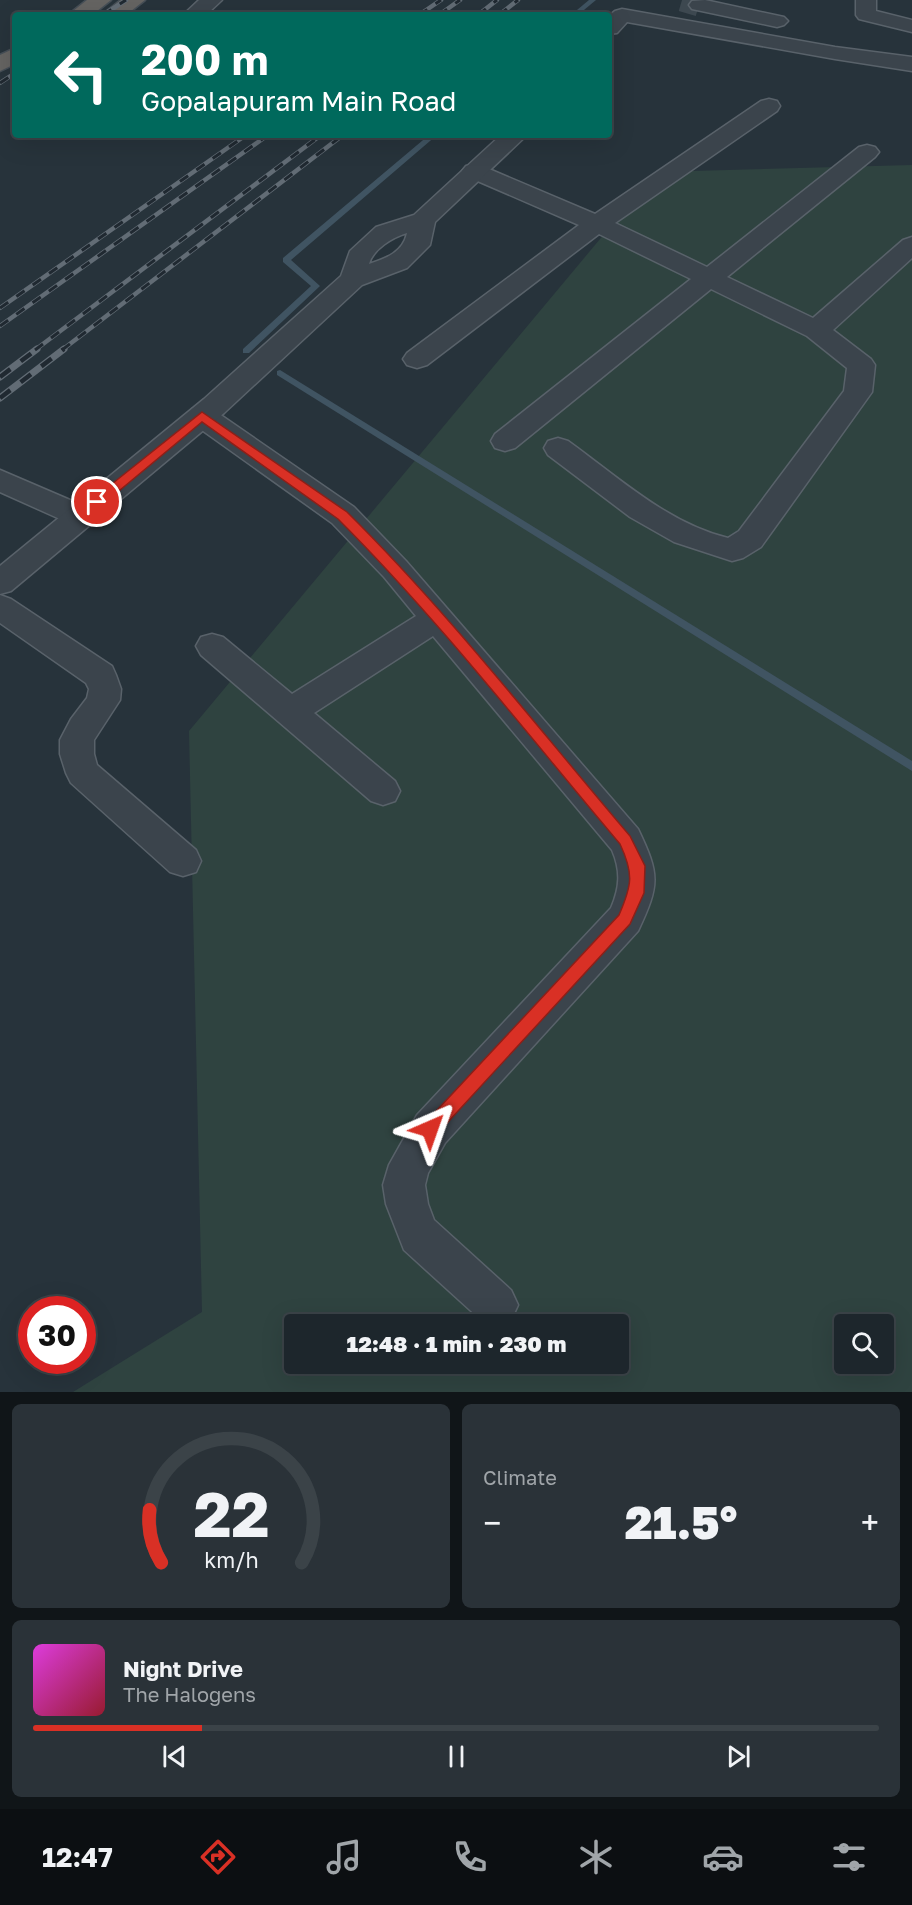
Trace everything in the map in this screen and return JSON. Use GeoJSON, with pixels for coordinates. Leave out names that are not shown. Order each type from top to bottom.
{"type":"FeatureCollection","features":[{"type":"Feature","properties":{"kind":"highway"},"geometry":{"type":"LineString","coordinates":[[83,12],[101,0]]}},
{"type":"Feature","properties":{"kind":"highway"},"geometry":{"type":"LineString","coordinates":[[117,12],[135,0]]}},
{"type":"Feature","properties":{"kind":"street"},"geometry":{"type":"LineString","coordinates":[[197,12],[212,0]]}},
{"type":"Feature","properties":{"kind":"street"},"geometry":{"type":"LineString","coordinates":[[866,0],[866,15],[912,26]]}},
{"type":"Feature","properties":{"kind":"street"},"geometry":{"type":"LineString","coordinates":[[699,5],[798,25]]}},
{"type":"Feature","properties":{"kind":"street"},"geometry":{"type":"LineString","coordinates":[[615,22],[912,64]]}},
{"type":"Feature","properties":{"kind":"street"},"geometry":{"type":"LineString","coordinates":[[854,35],[912,45]]}},
{"type":"Feature","properties":{"kind":"street"},"geometry":{"type":"LineString","coordinates":[[417,359],[597,224],[769,106]]}},
{"type":"Feature","properties":{"kind":"street"},"geometry":{"type":"LineString","coordinates":[[0,583],[202,416],[353,279],[398,263],[417,246],[423,220],[511,138]]}},
{"type":"Feature","properties":{"kind":"street"},"geometry":{"type":"LineString","coordinates":[[505,441],[867,152]]}},
{"type":"Feature","properties":{"kind":"street"},"geometry":{"type":"LineString","coordinates":[[474,171],[597,224],[816,330],[861,365],[858,392],[750,539],[732,550],[707,546],[666,526],[558,448]]}},
{"type":"Feature","properties":{"kind":"street"},"geometry":{"type":"LineString","coordinates":[[816,330],[912,245]]}},
{"type":"Feature","properties":{"kind":"street"},"geometry":{"type":"LineString","coordinates":[[202,416],[343,515],[395,569],[625,840],[638,866],[636,893],[625,919],[430,1129],[410,1165],[404,1185],[407,1204],[419,1235],[496,1305]]}},
{"type":"Feature","properties":{"kind":"street"},"geometry":{"type":"LineString","coordinates":[[0,480],[80,517]]}},
{"type":"Feature","properties":{"kind":"street"},"geometry":{"type":"LineString","coordinates":[[0,607],[100,675],[106,684],[106,693],[100,706],[77,735],[75,746],[77,760],[83,773],[183,861]]}},
{"type":"Feature","properties":{"kind":"street"},"geometry":{"type":"LineString","coordinates":[[290,712],[437,618]]}},
{"type":"Feature","properties":{"kind":"street"},"geometry":{"type":"LineString","coordinates":[[212,646],[383,791]]}},
{"type":"Feature","properties":{"kind":"green space"},"geometry":{"type":"Polygon","coordinates":[[[912,165],[912,1392],[73,1392],[202,1312],[189,731],[656,172],[912,165]]]}},
{"type":"Feature","properties":{"kind":"waterway"},"geometry":{"type":"LineString","coordinates":[[578,12],[593,0]]}},
{"type":"Feature","properties":{"kind":"waterway"},"geometry":{"type":"LineString","coordinates":[[246,351],[316,286],[286,260],[429,138]]}},
{"type":"Feature","properties":{"kind":"waterway"},"geometry":{"type":"LineString","coordinates":[[280,373],[912,767]]}},
{"type":"Feature","properties":{"kind":"tunnel"},"geometry":{"type":"LineString","coordinates":[[682,0],[699,5]]}},
{"type":"Feature","properties":{"kind":"railway"},"geometry":{"type":"LineString","coordinates":[[108,12],[126,0]]}},
{"type":"Feature","properties":{"kind":"railway"},"geometry":{"type":"LineString","coordinates":[[423,12],[441,0]]}},
{"type":"Feature","properties":{"kind":"railway"},"geometry":{"type":"LineString","coordinates":[[443,12],[460,0]]}},
{"type":"Feature","properties":{"kind":"railway"},"geometry":{"type":"LineString","coordinates":[[482,12],[497,0]]}},
{"type":"Feature","properties":{"kind":"railway"},"geometry":{"type":"LineString","coordinates":[[503,12],[518,0]]}},
{"type":"Feature","properties":{"kind":"railway"},"geometry":{"type":"LineString","coordinates":[[0,83],[12,75]]}},
{"type":"Feature","properties":{"kind":"railway"},"geometry":{"type":"LineString","coordinates":[[0,308],[242,138]]}},
{"type":"Feature","properties":{"kind":"railway"},"geometry":{"type":"LineString","coordinates":[[0,326],[264,138]]}},
{"type":"Feature","properties":{"kind":"railway"},"geometry":{"type":"LineString","coordinates":[[35,350],[317,138]]}},
{"type":"Feature","properties":{"kind":"railway"},"geometry":{"type":"LineString","coordinates":[[62,350],[339,138]]}},
{"type":"Feature","properties":{"kind":"railway"},"geometry":{"type":"LineString","coordinates":[[0,377],[37,349]]}},
{"type":"Feature","properties":{"kind":"railway"},"geometry":{"type":"LineString","coordinates":[[0,398],[64,349]]}},
{"type":"Feature","properties":{"kind":"route"},"geometry":{"type":"LineString","coordinates":[[97,502],[202,416],[343,515],[409,585],[625,840],[638,866],[636,893],[625,919],[430,1129]]}}]}
